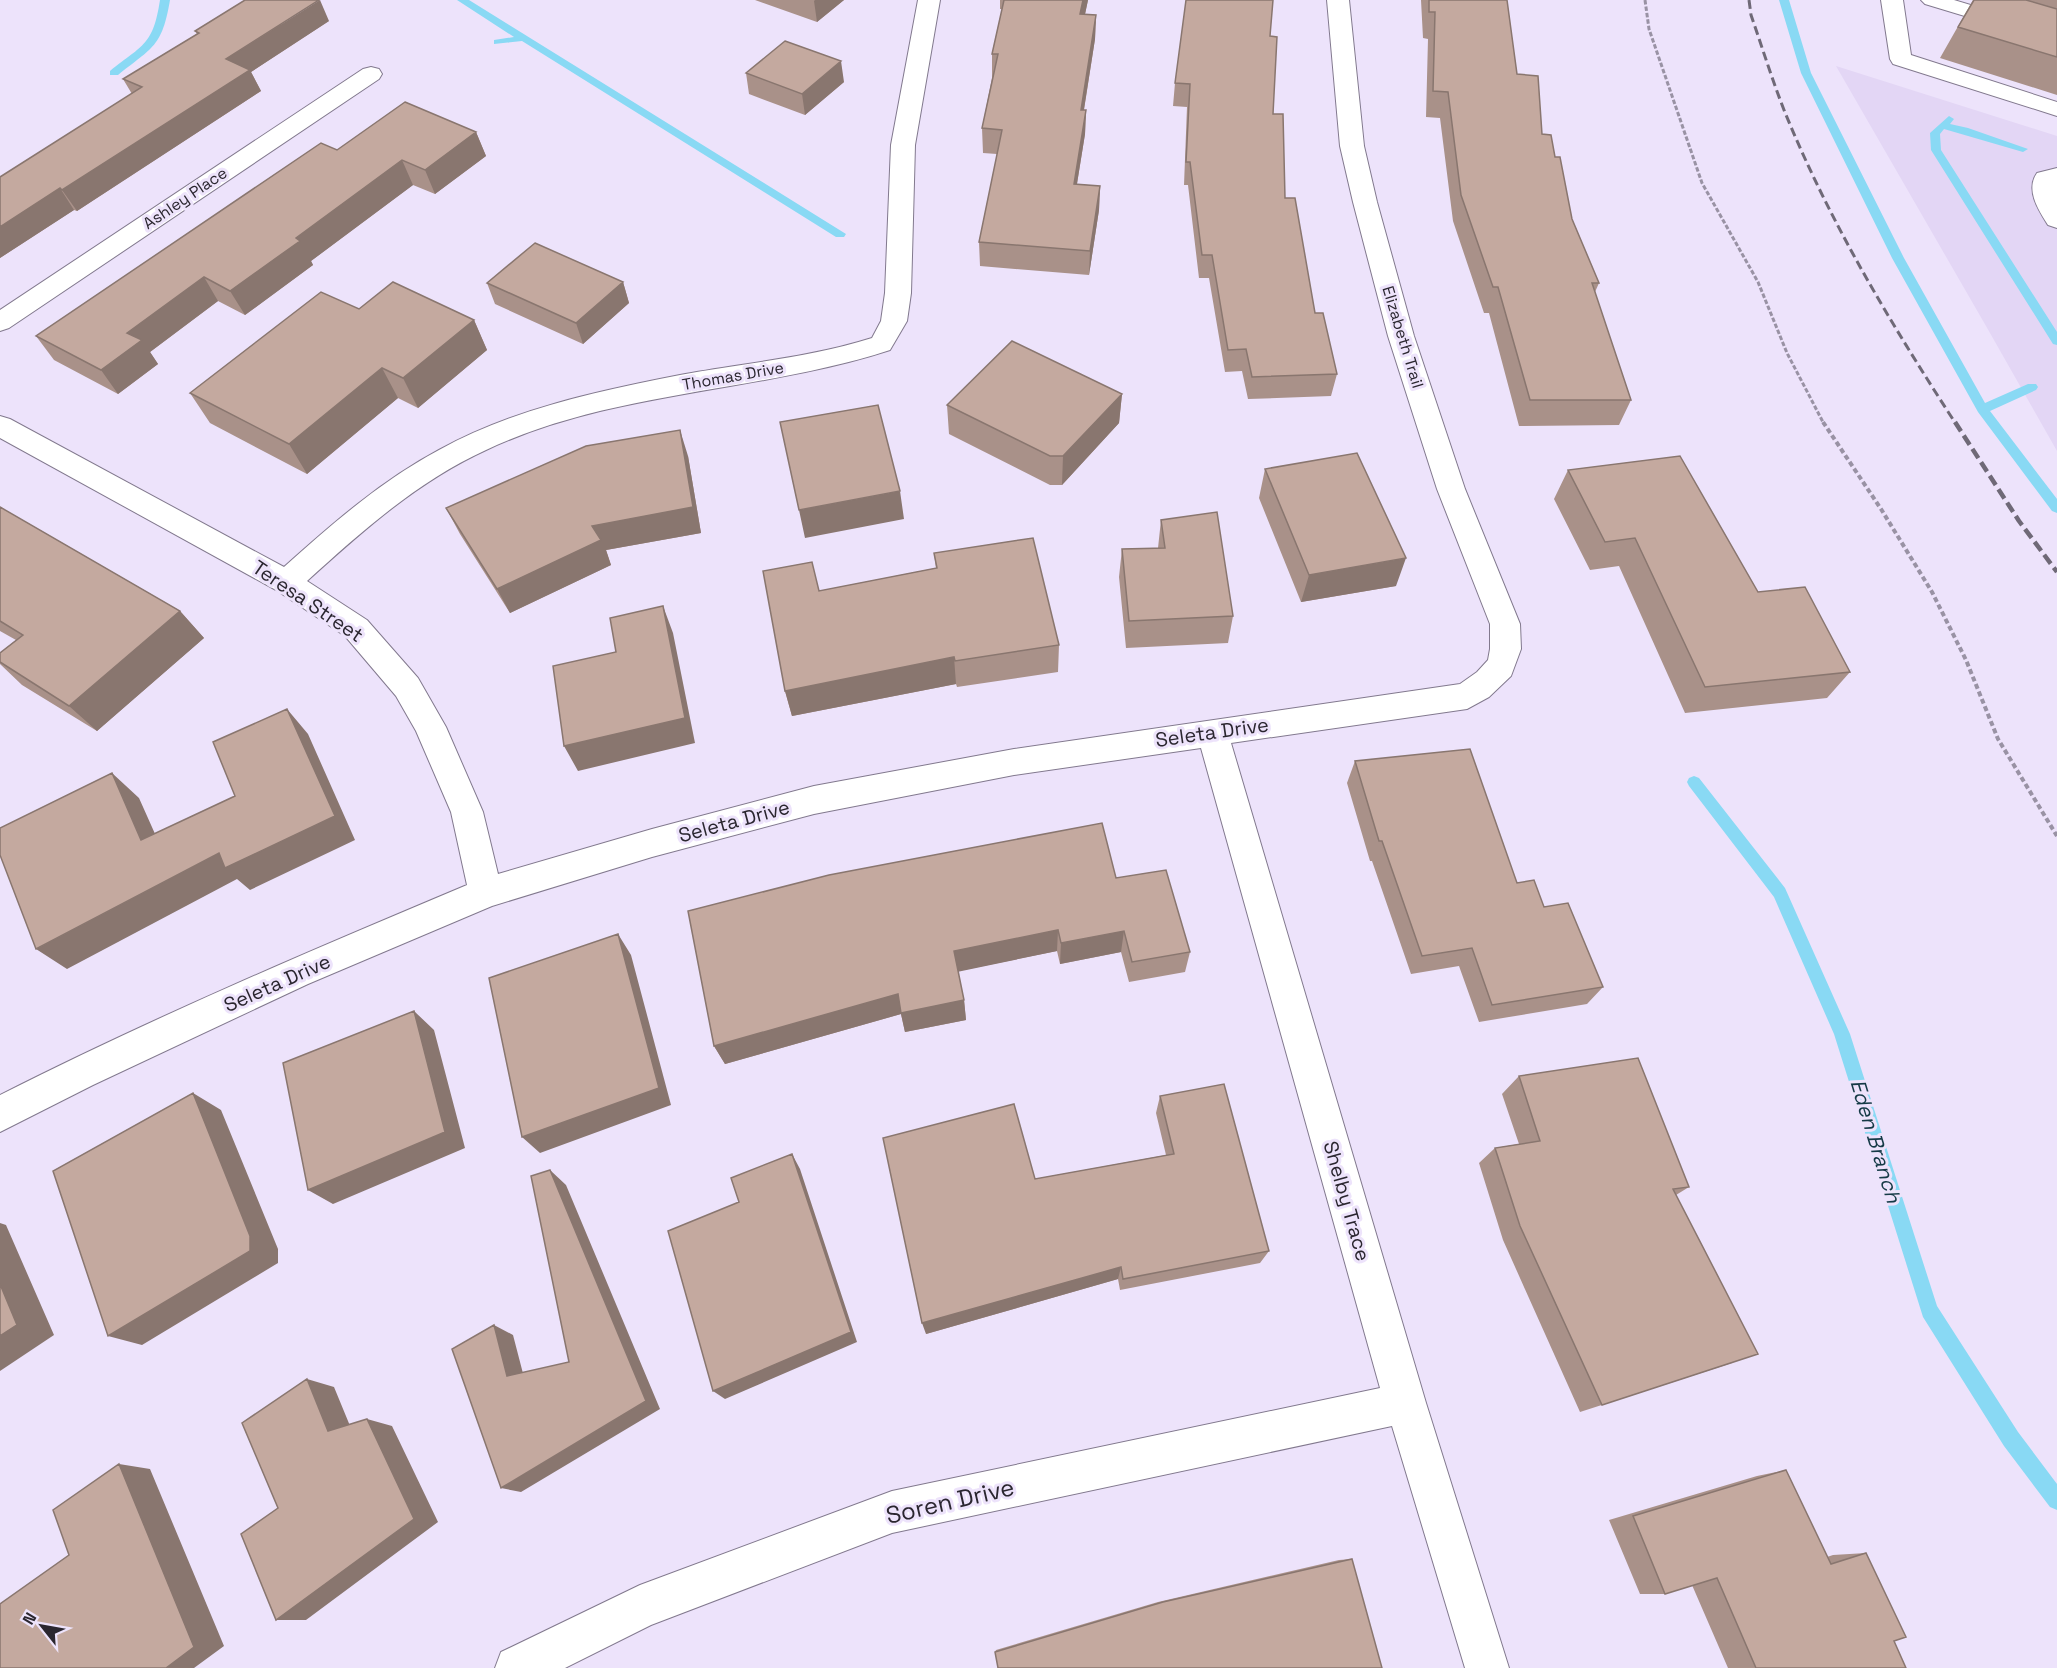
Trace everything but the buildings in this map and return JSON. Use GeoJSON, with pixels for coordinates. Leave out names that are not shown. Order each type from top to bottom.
{"type":"FeatureCollection","features":[{"type":"Feature","properties":{"kind":"street","name":"Thomas Drive"},"geometry":{"type":"LineString","coordinates":[[286,582],[391,495],[447,458],[500,432],[554,413],[682,384],[849,356],[881,344],[894,321],[903,145],[929,0]]}},
{"type":"Feature","properties":{"kind":"street","name":"Elizabeth Trail"},"geometry":{"type":"LineString","coordinates":[[1338,0],[1352,146],[1365,202],[1401,336],[1451,489],[1505,624],[1507,644],[1503,664]]}},
{"type":"Feature","properties":{"kind":"street"},"geometry":{"type":"LineString","coordinates":[[1892,0],[1901,59],[2057,109]]}},
{"type":"Feature","properties":{"kind":"street"},"geometry":{"type":"LineString","coordinates":[[1932,0],[2054,30]]}},
{"type":"Feature","properties":{"kind":"street","name":"Ashley Place"},"geometry":{"type":"LineString","coordinates":[[0,322],[371,74]]}},
{"type":"Feature","properties":{"kind":"street"},"geometry":{"type":"LineString","coordinates":[[2057,175],[2045,178],[2047,205],[2057,220]]}},
{"type":"Feature","properties":{"kind":"street","name":"Teresa Street"},"geometry":{"type":"LineString","coordinates":[[0,426],[286,582],[356,628],[384,657],[407,687],[430,728],[467,812],[486,893]]}},
{"type":"Feature","properties":{"kind":"street","name":"Seleta Drive"},"geometry":{"type":"LineString","coordinates":[[0,1114],[80,1073],[296,972],[486,893],[652,843],[814,800],[1014,762],[1467,696],[1487,682],[1503,664]]}},
{"type":"Feature","properties":{"kind":"street","name":"Shelby Trace"},"geometry":{"type":"LineString","coordinates":[[1212,732],[1405,1403],[1487,1668]]}},
{"type":"Feature","properties":{"kind":"street","name":"Soren Drive"},"geometry":{"type":"LineString","coordinates":[[517,1668],[640,1607],[892,1512],[1405,1403]]}},
{"type":"Feature","properties":{"kind":"path"},"geometry":{"type":"LineString","coordinates":[[1645,0],[1649,29],[1702,183],[1758,282],[1787,353],[1824,424],[1881,509],[1932,592],[1966,660],[1998,740],[2057,836]]}},
{"type":"Feature","properties":{"kind":"shaded area"},"geometry":{"type":"Polygon","coordinates":[[[1836,66],[2057,136],[2057,451],[1986,326],[1836,66]]]}},
{"type":"Feature","properties":{"kind":"waterway"},"geometry":{"type":"LineString","coordinates":[[114,73],[153,42],[161,25],[165,0]]}},
{"type":"Feature","properties":{"kind":"waterway"},"geometry":{"type":"LineString","coordinates":[[462,0],[524,38]]}},
{"type":"Feature","properties":{"kind":"waterway"},"geometry":{"type":"LineString","coordinates":[[1784,0],[1806,73],[1898,258],[1982,409]]}},
{"type":"Feature","properties":{"kind":"waterway"},"geometry":{"type":"LineString","coordinates":[[497,42],[524,38]]}},
{"type":"Feature","properties":{"kind":"waterway"},"geometry":{"type":"LineString","coordinates":[[524,38],[840,234]]}},
{"type":"Feature","properties":{"kind":"waterway"},"geometry":{"type":"LineString","coordinates":[[1949,119],[1935,133],[1936,150],[2057,341]]}},
{"type":"Feature","properties":{"kind":"waterway"},"geometry":{"type":"LineString","coordinates":[[1943,126],[1964,130],[2023,149]]}},
{"type":"Feature","properties":{"kind":"waterway"},"geometry":{"type":"LineString","coordinates":[[1982,409],[2032,387]]}},
{"type":"Feature","properties":{"kind":"waterway"},"geometry":{"type":"LineString","coordinates":[[1982,409],[2057,508]]}},
{"type":"Feature","properties":{"kind":"waterway","name":"Eden Branch"},"geometry":{"type":"LineString","coordinates":[[1694,782],[1780,893],[1842,1034],[1929,1311],[2011,1439],[2057,1500]]}},
{"type":"Feature","properties":{"kind":"railway"},"geometry":{"type":"LineString","coordinates":[[1749,0],[1751,15],[1780,98],[1821,192],[1862,271],[1956,424]]}},
{"type":"Feature","properties":{"kind":"railway"},"geometry":{"type":"LineString","coordinates":[[1955,422],[2019,521],[2057,572]]}}]}
